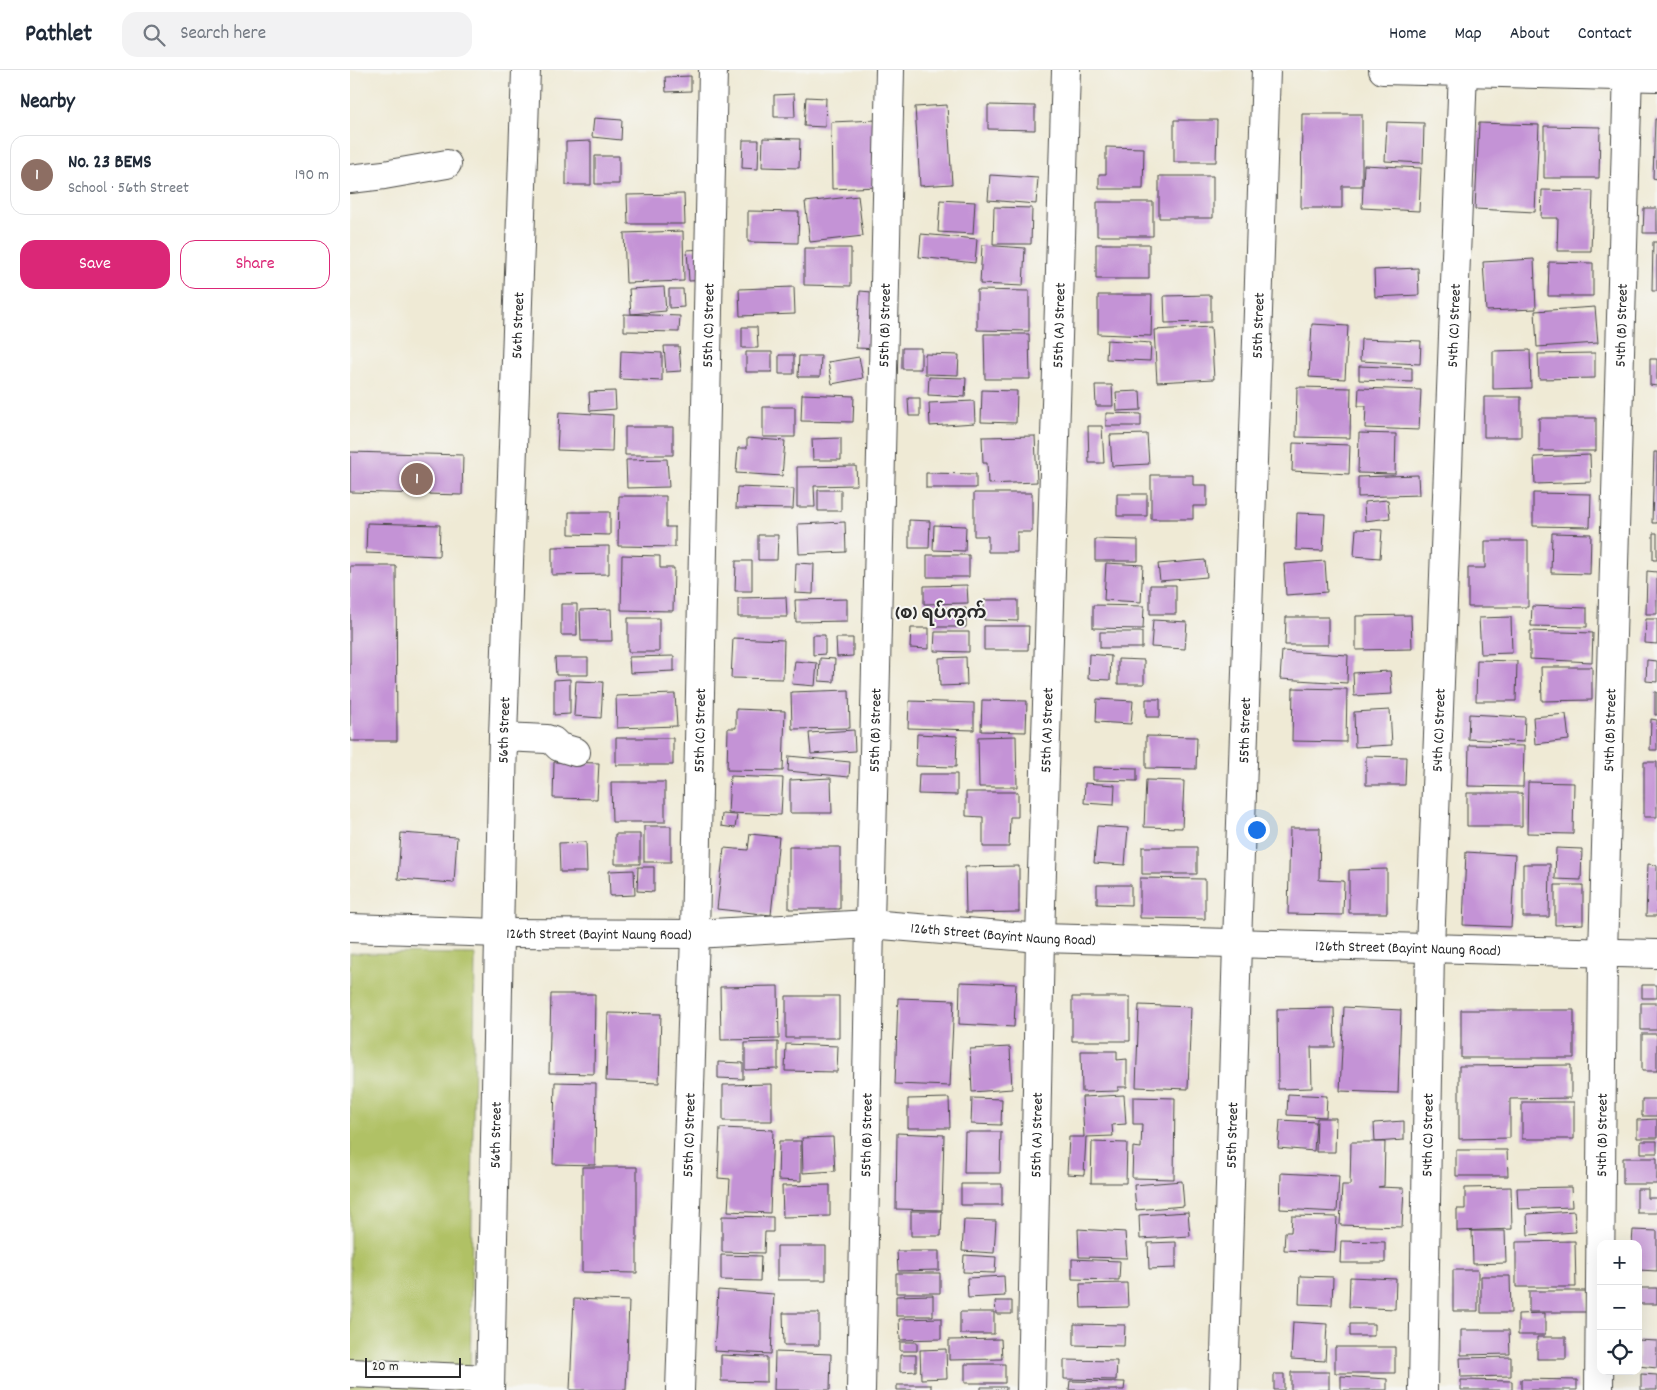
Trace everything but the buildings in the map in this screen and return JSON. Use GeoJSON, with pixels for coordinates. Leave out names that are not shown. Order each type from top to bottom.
{"type":"FeatureCollection","features":[{"type":"Feature","properties":{"kind":"street","name":"56th Street"},"geometry":{"type":"LineString","coordinates":[[490,1385],[503,737],[526,70]]}},
{"type":"Feature","properties":{"kind":"street","name":"55th (C) Street"},"geometry":{"type":"LineString","coordinates":[[680,1390],[695,934],[713,70]]}},
{"type":"Feature","properties":{"kind":"street","name":"55th (B) Street"},"geometry":{"type":"LineString","coordinates":[[861,1390],[890,70]]}},
{"type":"Feature","properties":{"kind":"street","name":"55th (A) Street"},"geometry":{"type":"LineString","coordinates":[[1031,1390],[1040,938],[1066,70]]}},
{"type":"Feature","properties":{"kind":"street","name":"55th Street"},"geometry":{"type":"LineString","coordinates":[[1224,1390],[1266,70]]}},
{"type":"Feature","properties":{"kind":"street"},"geometry":{"type":"LineString","coordinates":[[1383,70],[1628,73],[1657,77]]}},
{"type":"Feature","properties":{"kind":"street","name":"54th (C) Street"},"geometry":{"type":"LineString","coordinates":[[1423,1390],[1430,948],[1464,71]]}},
{"type":"Feature","properties":{"kind":"street","name":"54th (B) Street"},"geometry":{"type":"LineString","coordinates":[[1599,1390],[1603,953],[1628,73]]}},
{"type":"Feature","properties":{"kind":"street"},"geometry":{"type":"LineString","coordinates":[[350,179],[446,164]]}},
{"type":"Feature","properties":{"kind":"street"},"geometry":{"type":"LineString","coordinates":[[503,737],[547,739],[559,747],[576,752]]}},
{"type":"Feature","properties":{"kind":"street","name":"126th Street (Bayint Naung Road)"},"geometry":{"type":"LineString","coordinates":[[350,928],[500,933],[695,934],[870,924],[1040,938],[1657,954]]}},
{"type":"Feature","properties":{"kind":"street"},"geometry":{"type":"LineString","coordinates":[[350,1374],[490,1385]]}},
{"type":"Feature","properties":{"kind":"green space"},"geometry":{"type":"Polygon","coordinates":[[[350,953],[475,954],[470,1390],[350,1390],[350,953]]]}},
{"type":"Feature","properties":{"kind":"place","name":"No. 23 BEMS"},"geometry":{"type":"Point","coordinates":[417,479]}},
{"type":"Feature","properties":{"kind":"district","name":"(စ) ရပ်ကွက်"},"geometry":{"type":"Point","coordinates":[941,612]}}]}
